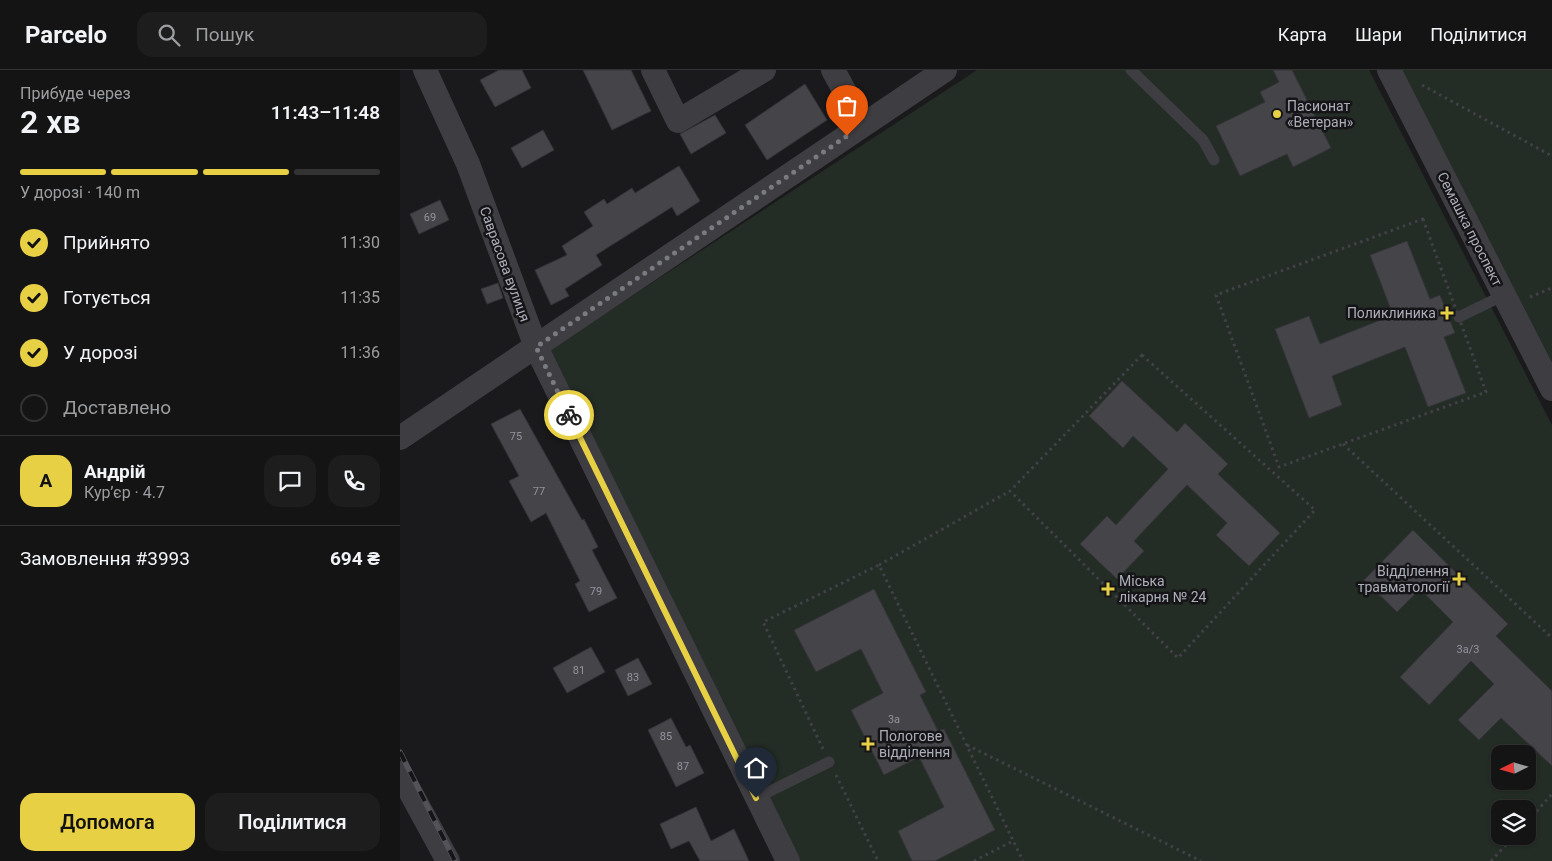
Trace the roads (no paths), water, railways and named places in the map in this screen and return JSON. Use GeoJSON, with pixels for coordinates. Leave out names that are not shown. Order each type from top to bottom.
{"type":"FeatureCollection","features":[{"type":"Feature","properties":{"kind":"street","name":"Саврасова вулиця"},"geometry":{"type":"LineString","coordinates":[[424,70],[468,164],[536,347],[788,861]]}},
{"type":"Feature","properties":{"kind":"street"},"geometry":{"type":"LineString","coordinates":[[653,70],[678,121],[764,70]]}},
{"type":"Feature","properties":{"kind":"street"},"geometry":{"type":"LineString","coordinates":[[833,70],[863,125]]}},
{"type":"Feature","properties":{"kind":"street"},"geometry":{"type":"LineString","coordinates":[[400,438],[945,70]]}},
{"type":"Feature","properties":{"kind":"street","name":"Семашка проспект"},"geometry":{"type":"LineString","coordinates":[[1389,70],[1552,389]]}},
{"type":"Feature","properties":{"kind":"street"},"geometry":{"type":"LineString","coordinates":[[400,773],[448,861]]}},
{"type":"Feature","properties":{"kind":"lane"},"geometry":{"type":"LineString","coordinates":[[1131,70],[1202,140],[1214,160]]}},
{"type":"Feature","properties":{"kind":"lane"},"geometry":{"type":"LineString","coordinates":[[1459,317],[1504,295]]}},
{"type":"Feature","properties":{"kind":"lane"},"geometry":{"type":"LineString","coordinates":[[756,798],[829,762]]}},
{"type":"Feature","properties":{"kind":"railway"},"geometry":{"type":"LineString","coordinates":[[400,752],[455,861]]}},
{"type":"Feature","properties":{"kind":"place","name":"Пасионат «Ветеран»"},"geometry":{"type":"Point","coordinates":[1277,114]}},
{"type":"Feature","properties":{"kind":"place","name":"Поликлиника"},"geometry":{"type":"Point","coordinates":[1447,313]}},
{"type":"Feature","properties":{"kind":"place","name":"Відділення травматології"},"geometry":{"type":"Point","coordinates":[1459,579]}},
{"type":"Feature","properties":{"kind":"place","name":"Міська лікарня № 24"},"geometry":{"type":"Point","coordinates":[1108,589]}},
{"type":"Feature","properties":{"kind":"place","name":"Пологове відділення"},"geometry":{"type":"Point","coordinates":[868,744]}}]}
